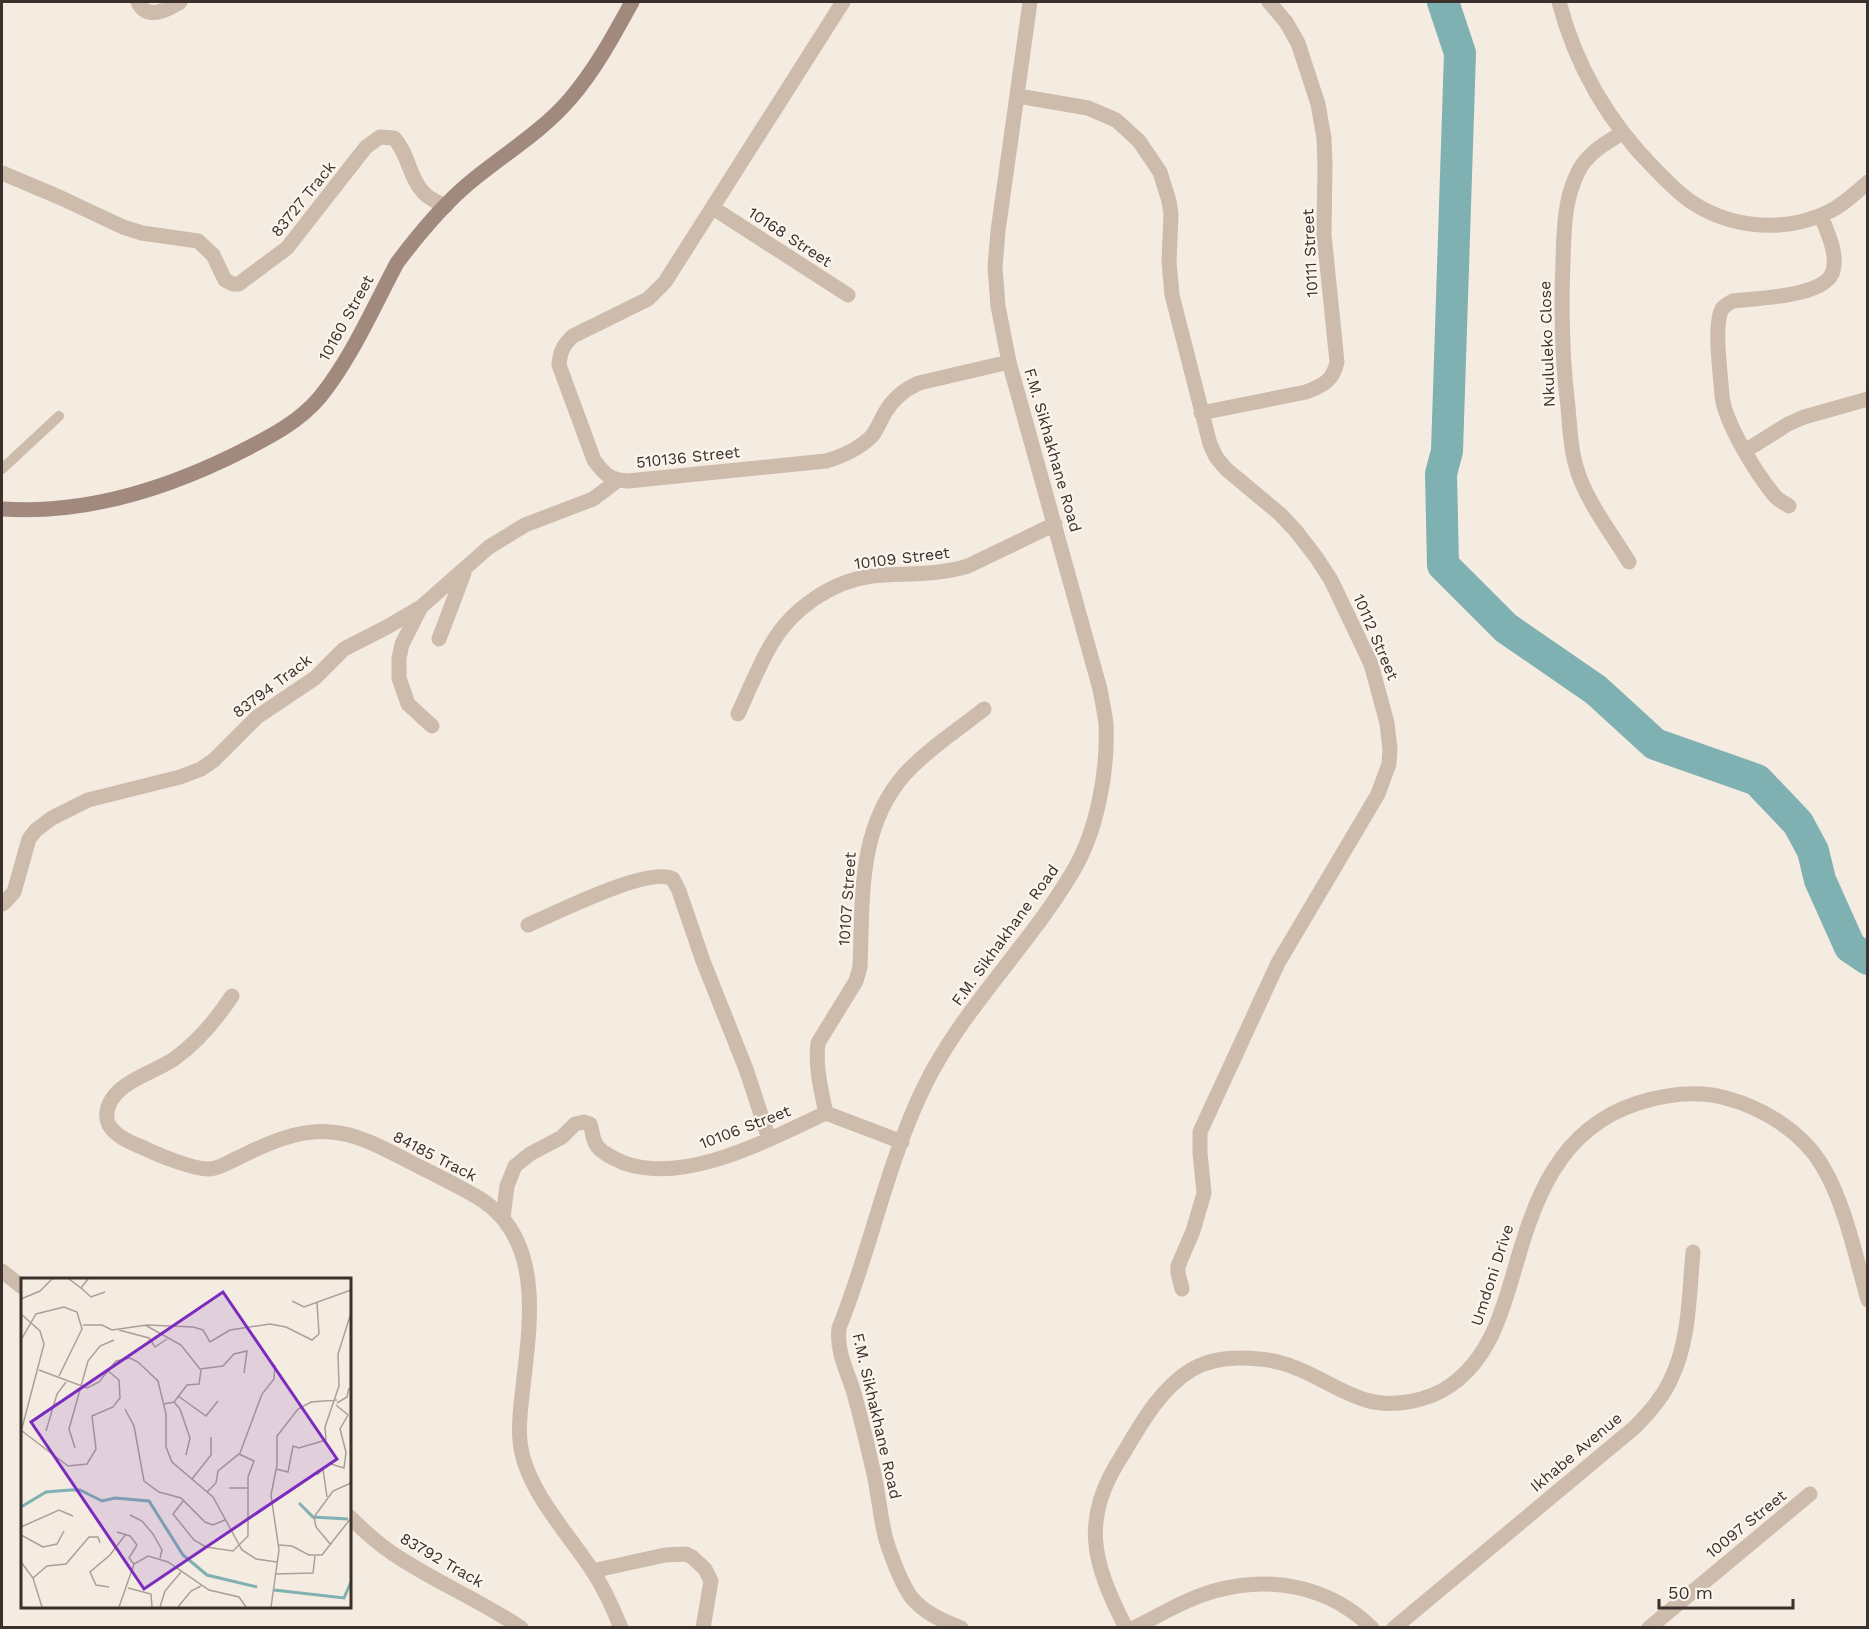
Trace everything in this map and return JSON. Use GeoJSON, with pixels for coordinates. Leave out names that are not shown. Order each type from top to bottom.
{"type":"FeatureCollection","features":[{"type":"Feature","properties":{"kind":"street"},"geometry":{"type":"LineString","coordinates":[[138,2],[148,12],[158,13],[180,2]]}},
{"type":"Feature","properties":{"kind":"street","name":"10160 Street"},"geometry":{"type":"LineString","coordinates":[[2,510],[31,511],[63,508],[124,497],[162,487],[229,457],[289,426],[319,398],[332,380],[397,263],[423,230],[466,186],[534,132],[570,99],[599,60],[632,2]]}},
{"type":"Feature","properties":{"kind":"street","name":"510136 Street"},"geometry":{"type":"LineString","coordinates":[[843,2],[665,282],[655,293],[636,305],[573,336],[565,344],[560,354],[559,364],[594,460],[601,470],[617,481],[842,457],[873,434],[894,400],[910,387],[1009,362]]}},
{"type":"Feature","properties":{"kind":"street","name":"F.M. Sikhakhane Road"},"geometry":{"type":"LineString","coordinates":[[962,1628],[942,1620],[920,1606],[912,1597],[895,1566],[886,1540],[874,1472],[861,1420],[841,1353],[838,1328],[923,1088],[957,1030],[1025,941],[1073,872],[1093,825],[1102,788],[1106,724],[1100,689],[1009,362],[998,306],[995,267],[998,231],[1030,2]]}},
{"type":"Feature","properties":{"kind":"street","name":"10111 Street"},"geometry":{"type":"LineString","coordinates":[[1201,413],[1306,392],[1322,386],[1335,372],[1337,362],[1324,235],[1324,138],[1318,104],[1298,43],[1286,22],[1269,2]]}},
{"type":"Feature","properties":{"kind":"street"},"geometry":{"type":"LineString","coordinates":[[1559,2],[1572,45],[1599,100],[1622,133],[1672,186],[1692,202],[1736,222],[1761,226],[1783,225],[1821,216],[1852,197],[1868,182]]}},
{"type":"Feature","properties":{"kind":"street","name":"10112 Street"},"geometry":{"type":"LineString","coordinates":[[1017,96],[1088,108],[1116,120],[1139,141],[1160,172],[1172,214],[1169,262],[1171,287],[1210,444],[1221,463],[1280,514],[1317,557],[1331,580],[1371,664],[1387,723],[1390,757],[1386,778],[1357,833],[1293,934],[1200,1132],[1204,1193],[1193,1231],[1178,1266],[1182,1289]]}},
{"type":"Feature","properties":{"kind":"street","name":"Nkululeko Close"},"geometry":{"type":"LineString","coordinates":[[1622,133],[1593,153],[1579,169],[1572,185],[1566,205],[1564,226],[1561,325],[1572,452],[1576,468],[1583,487],[1629,562]]}},
{"type":"Feature","properties":{"kind":"street","name":"83727 Track"},"geometry":{"type":"LineString","coordinates":[[2,173],[123,227],[198,240],[213,255],[225,280],[233,284],[239,284],[287,248],[366,147],[380,137],[394,138],[403,150],[420,189],[432,199],[446,206]]}},
{"type":"Feature","properties":{"kind":"street","name":"10168 Street"},"geometry":{"type":"LineString","coordinates":[[713,208],[848,296]]}},
{"type":"Feature","properties":{"kind":"street"},"geometry":{"type":"LineString","coordinates":[[1789,506],[1775,497],[1745,451],[1723,407],[1717,324],[1726,305],[1733,301],[1792,294],[1812,289],[1828,280],[1833,273],[1835,263],[1821,216]]}},
{"type":"Feature","properties":{"kind":"street"},"geometry":{"type":"LineString","coordinates":[[1745,451],[1788,424],[1804,417],[1868,399]]}},
{"type":"Feature","properties":{"kind":"street","name":"83794 Track"},"geometry":{"type":"LineString","coordinates":[[2,904],[14,892],[29,839],[36,830],[52,818],[87,800],[180,777],[201,769],[214,760],[256,717],[315,678],[344,649],[421,607],[489,547],[525,525],[593,499],[617,481]]}},
{"type":"Feature","properties":{"kind":"street","name":"10109 Street"},"geometry":{"type":"LineString","coordinates":[[738,714],[772,642],[793,616],[821,594],[840,585],[871,576],[956,570],[1055,524]]}},
{"type":"Feature","properties":{"kind":"street"},"geometry":{"type":"LineString","coordinates":[[439,639],[466,568]]}},
{"type":"Feature","properties":{"kind":"street"},"geometry":{"type":"LineString","coordinates":[[421,607],[402,644],[399,678],[408,704],[432,726]]}},
{"type":"Feature","properties":{"kind":"street","name":"10107 Street"},"geometry":{"type":"LineString","coordinates":[[826,1113],[816,1055],[818,1043],[856,981],[860,967],[866,857],[876,821],[892,790],[913,766],[984,709]]}},
{"type":"Feature","properties":{"kind":"street"},"geometry":{"type":"LineString","coordinates":[[528,925],[629,882],[662,875],[673,879],[746,1069],[769,1138]]}},
{"type":"Feature","properties":{"kind":"street","name":"84185 Track"},"geometry":{"type":"LineString","coordinates":[[232,996],[199,1038],[174,1058],[116,1094],[106,1116],[113,1131],[155,1154],[209,1169],[221,1166],[285,1137],[319,1131],[336,1132],[381,1147],[432,1173],[481,1200],[504,1218],[517,1239],[524,1259],[527,1278],[528,1339],[519,1426],[520,1444],[532,1481],[592,1571],[612,1606],[621,1628]]}},
{"type":"Feature","properties":{"kind":"street","name":"Umdoni Drive"},"geometry":{"type":"LineString","coordinates":[[1126,1628],[1104,1581],[1098,1558],[1095,1535],[1097,1509],[1110,1473],[1140,1427],[1173,1384],[1190,1370],[1210,1361],[1227,1358],[1273,1360],[1295,1367],[1349,1394],[1368,1401],[1388,1404],[1415,1400],[1437,1393],[1452,1384],[1481,1355],[1493,1334],[1504,1308],[1533,1208],[1545,1183],[1561,1157],[1587,1130],[1606,1116],[1657,1097],[1687,1093],[1710,1094],[1732,1100],[1759,1110],[1780,1122],[1812,1152],[1823,1167],[1842,1213],[1868,1300]]}},
{"type":"Feature","properties":{"kind":"street"},"geometry":{"type":"LineString","coordinates":[[826,1113],[902,1142]]}},
{"type":"Feature","properties":{"kind":"street","name":"10106 Street"},"geometry":{"type":"LineString","coordinates":[[504,1218],[507,1186],[515,1166],[530,1154],[562,1137],[575,1124],[584,1122],[591,1124],[596,1145],[607,1155],[631,1165],[666,1168],[718,1159],[826,1113]]}},
{"type":"Feature","properties":{"kind":"street","name":"Ikhabe Avenue"},"geometry":{"type":"LineString","coordinates":[[1394,1628],[1650,1412],[1671,1379],[1683,1347],[1693,1252]]}},
{"type":"Feature","properties":{"kind":"street"},"geometry":{"type":"LineString","coordinates":[[2,1271],[21,1286]]}},
{"type":"Feature","properties":{"kind":"street","name":"10097 Street"},"geometry":{"type":"LineString","coordinates":[[1649,1628],[1810,1494]]}},
{"type":"Feature","properties":{"kind":"street","name":"83792 Track"},"geometry":{"type":"LineString","coordinates":[[351,1518],[392,1552],[424,1573],[502,1615],[521,1628]]}},
{"type":"Feature","properties":{"kind":"street"},"geometry":{"type":"LineString","coordinates":[[592,1571],[655,1556],[686,1554],[692,1557],[705,1569],[711,1581],[703,1628]]}},
{"type":"Feature","properties":{"kind":"street"},"geometry":{"type":"LineString","coordinates":[[1134,1628],[1213,1591],[1240,1585],[1261,1584],[1291,1585],[1325,1596],[1344,1605],[1372,1628]]}},
{"type":"Feature","properties":{"kind":"lane"},"geometry":{"type":"LineString","coordinates":[[2,469],[59,416]]}},
{"type":"Feature","properties":{"kind":"waterway"},"geometry":{"type":"LineString","coordinates":[[1443,2],[1460,53],[1447,451],[1441,474],[1443,565],[1506,628],[1596,690],[1655,744],[1757,780],[1798,823],[1813,851],[1820,880],[1850,947],[1868,959]]}}]}
